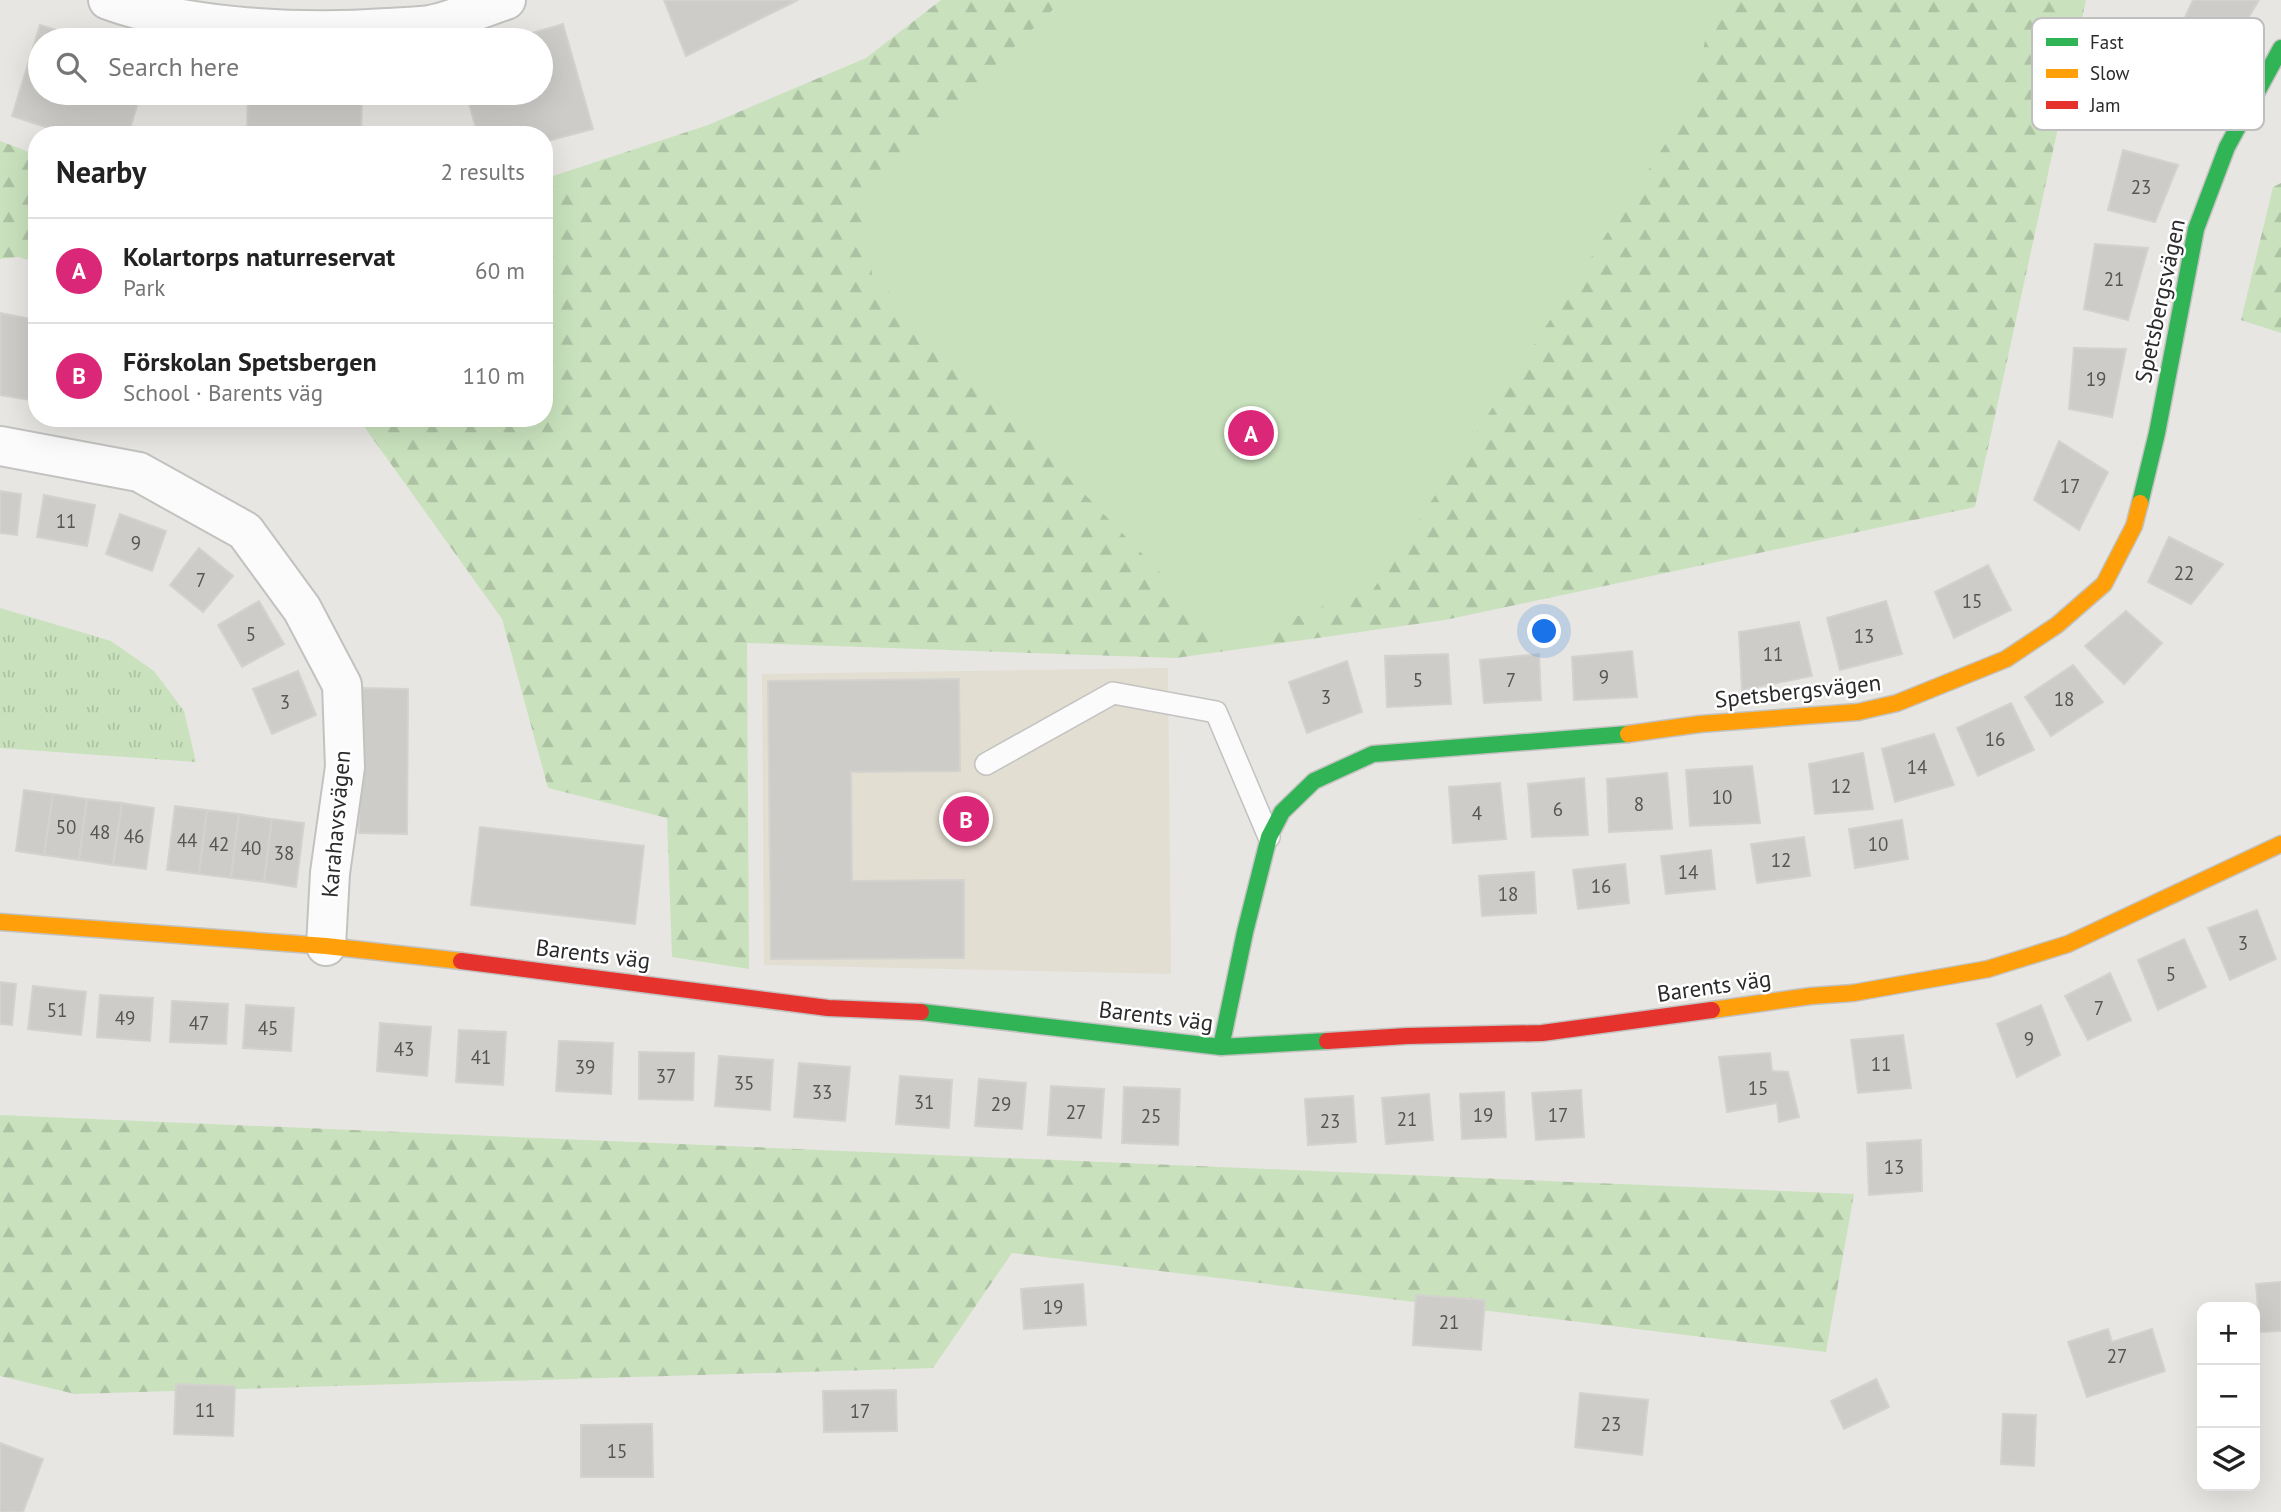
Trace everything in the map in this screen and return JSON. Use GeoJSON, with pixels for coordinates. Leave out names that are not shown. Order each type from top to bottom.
{"type":"FeatureCollection","features":[{"type":"Feature","properties":{"kind":"street"},"geometry":{"type":"LineString","coordinates":[[108,0],[141,12],[224,24],[276,28]]}},
{"type":"Feature","properties":{"kind":"street"},"geometry":{"type":"LineString","coordinates":[[386,28],[431,24],[506,0]]}},
{"type":"Feature","properties":{"kind":"street","name":"Spetsbergsvägen"},"geometry":{"type":"LineString","coordinates":[[2264,79],[2281,48]]}},
{"type":"Feature","properties":{"kind":"street","name":"Spetsbergsvägen"},"geometry":{"type":"LineString","coordinates":[[1221,1047],[1245,932],[1269,837],[1282,811],[1314,782],[1373,754],[1858,712],[1897,703],[2006,659],[2057,625],[2104,584],[2134,526],[2157,433],[2196,229],[2227,146],[2236,130]]}},
{"type":"Feature","properties":{"kind":"street","name":"Karahavsvägen"},"geometry":{"type":"LineString","coordinates":[[0,446],[139,472],[245,531],[302,609],[342,685],[345,767],[330,873],[326,946]]}},
{"type":"Feature","properties":{"kind":"street","name":"Barents väg"},"geometry":{"type":"LineString","coordinates":[[0,922],[326,946],[557,972],[828,1008],[915,1011],[1221,1047],[1407,1036],[1542,1032],[1811,996],[1853,993],[1988,969],[2068,944],[2281,844]]}},
{"type":"Feature","properties":{"kind":"lane"},"geometry":{"type":"LineString","coordinates":[[986,764],[1113,693],[1216,712],[1269,837]]}},
{"type":"Feature","properties":{"kind":"shaded area"},"geometry":{"type":"Polygon","coordinates":[[[1168,668],[1171,974],[764,965],[762,674],[1168,668]]]}},
{"type":"Feature","properties":{"kind":"green space"},"geometry":{"type":"Polygon","coordinates":[[[941,0],[2086,0],[2082,18],[2032,18],[2032,130],[2058,130],[1975,507],[1445,620],[1176,658],[747,643],[749,969],[672,957],[667,818],[548,788],[502,619],[364,427],[553,427],[553,176],[708,125],[866,58],[941,0]]]}},
{"type":"Feature","properties":{"kind":"green space"},"geometry":{"type":"Polygon","coordinates":[[[1063,0],[1714,0],[1691,105],[1371,593],[1300,615],[1235,650],[872,274],[865,190],[1063,0]]]}},
{"type":"Feature","properties":{"kind":"green space"},"geometry":{"type":"Polygon","coordinates":[[[0,141],[28,152],[28,260],[19,257],[0,259],[0,141]]]}},
{"type":"Feature","properties":{"kind":"green space"},"geometry":{"type":"Polygon","coordinates":[[[2281,183],[2281,333],[2241,320],[2273,187],[2281,183]]]}},
{"type":"Feature","properties":{"kind":"green space"},"geometry":{"type":"Polygon","coordinates":[[[0,608],[111,641],[154,671],[184,711],[196,762],[0,748],[0,608]]]}},
{"type":"Feature","properties":{"kind":"green space"},"geometry":{"type":"Polygon","coordinates":[[[0,1115],[1854,1194],[1826,1352],[1012,1253],[933,1368],[75,1394],[0,1376],[0,1115]]]}},
{"type":"Feature","properties":{"kind":"building"},"geometry":{"type":"Polygon","coordinates":[[[664,0],[798,0],[686,56],[664,0]]]}},
{"type":"Feature","properties":{"kind":"building"},"geometry":{"type":"Polygon","coordinates":[[[2193,0],[2259,0],[2248,18],[2185,18],[2193,0]]]}},
{"type":"Feature","properties":{"kind":"building"},"geometry":{"type":"Polygon","coordinates":[[[563,24],[593,129],[553,140],[553,126],[475,126],[469,105],[553,105],[553,28],[549,28],[563,24]]]}},
{"type":"Feature","properties":{"kind":"building"},"geometry":{"type":"Polygon","coordinates":[[[28,64],[28,105],[137,105],[131,126],[43,126],[12,116],[28,64]]]}},
{"type":"Feature","properties":{"kind":"building"},"geometry":{"type":"Polygon","coordinates":[[[248,105],[362,105],[361,126],[247,126],[248,105]]]}},
{"type":"Feature","properties":{"kind":"building"},"geometry":{"type":"Polygon","coordinates":[[[2123,150],[2178,165],[2155,222],[2108,210],[2123,150]]]}},
{"type":"Feature","properties":{"kind":"building"},"geometry":{"type":"Polygon","coordinates":[[[2095,244],[2148,248],[2128,320],[2084,309],[2095,244]]]}},
{"type":"Feature","properties":{"kind":"building"},"geometry":{"type":"Polygon","coordinates":[[[0,313],[28,318],[28,400],[0,395],[0,313]]]}},
{"type":"Feature","properties":{"kind":"building"},"geometry":{"type":"Polygon","coordinates":[[[2074,348],[2126,349],[2112,417],[2069,409],[2074,348]]]}},
{"type":"Feature","properties":{"kind":"building"},"geometry":{"type":"Polygon","coordinates":[[[2059,441],[2108,472],[2079,530],[2034,500],[2059,441]]]}},
{"type":"Feature","properties":{"kind":"building"},"geometry":{"type":"Polygon","coordinates":[[[0,491],[21,494],[17,535],[0,533],[0,491]]]}},
{"type":"Feature","properties":{"kind":"building"},"geometry":{"type":"Polygon","coordinates":[[[44,495],[95,505],[87,546],[37,537],[44,495]]]}},
{"type":"Feature","properties":{"kind":"building"},"geometry":{"type":"Polygon","coordinates":[[[120,514],[166,531],[152,571],[106,554],[120,514]]]}},
{"type":"Feature","properties":{"kind":"building"},"geometry":{"type":"Polygon","coordinates":[[[2169,537],[2223,564],[2191,604],[2148,582],[2169,537]]]}},
{"type":"Feature","properties":{"kind":"building"},"geometry":{"type":"Polygon","coordinates":[[[199,548],[233,576],[203,612],[170,585],[199,548]]]}},
{"type":"Feature","properties":{"kind":"building"},"geometry":{"type":"Polygon","coordinates":[[[1988,565],[2011,610],[1954,638],[1935,592],[1988,565]]]}},
{"type":"Feature","properties":{"kind":"building"},"geometry":{"type":"Polygon","coordinates":[[[259,601],[284,644],[242,667],[218,625],[259,601]]]}},
{"type":"Feature","properties":{"kind":"building"},"geometry":{"type":"Polygon","coordinates":[[[1886,601],[1902,654],[1840,670],[1827,618],[1886,601]]]}},
{"type":"Feature","properties":{"kind":"building"},"geometry":{"type":"Polygon","coordinates":[[[2126,611],[2162,643],[2124,684],[2085,646],[2126,611]]]}},
{"type":"Feature","properties":{"kind":"building"},"geometry":{"type":"Polygon","coordinates":[[[1799,622],[1812,676],[1742,690],[1739,632],[1799,622]]]}},
{"type":"Feature","properties":{"kind":"building"},"geometry":{"type":"Polygon","coordinates":[[[1632,651],[1637,697],[1574,700],[1572,657],[1632,651]]]}},
{"type":"Feature","properties":{"kind":"building"},"geometry":{"type":"Polygon","coordinates":[[[1448,654],[1451,704],[1387,707],[1385,656],[1448,654]]]}},
{"type":"Feature","properties":{"kind":"building"},"geometry":{"type":"Polygon","coordinates":[[[1539,654],[1541,700],[1484,703],[1480,660],[1539,654]]]}},
{"type":"Feature","properties":{"kind":"building"},"geometry":{"type":"Polygon","coordinates":[[[1347,661],[1362,712],[1307,733],[1289,682],[1347,661]]]}},
{"type":"Feature","properties":{"kind":"building"},"geometry":{"type":"Polygon","coordinates":[[[2073,665],[2103,702],[2051,736],[2025,697],[2073,665]]]}},
{"type":"Feature","properties":{"kind":"building"},"geometry":{"type":"Polygon","coordinates":[[[298,671],[316,715],[272,734],[253,689],[298,671]]]}},
{"type":"Feature","properties":{"kind":"building"},"geometry":{"type":"Polygon","coordinates":[[[959,679],[960,771],[851,772],[852,881],[964,880],[964,958],[771,959],[768,681],[959,679]]]}},
{"type":"Feature","properties":{"kind":"building"},"geometry":{"type":"Polygon","coordinates":[[[361,688],[408,689],[407,834],[359,833],[361,688]]]}},
{"type":"Feature","properties":{"kind":"building"},"geometry":{"type":"Polygon","coordinates":[[[2011,703],[2034,750],[1978,776],[1957,728],[2011,703]]]}},
{"type":"Feature","properties":{"kind":"building"},"geometry":{"type":"Polygon","coordinates":[[[1934,734],[1954,785],[1895,802],[1882,749],[1934,734]]]}},
{"type":"Feature","properties":{"kind":"building"},"geometry":{"type":"Polygon","coordinates":[[[1863,753],[1873,809],[1815,814],[1809,764],[1863,753]]]}},
{"type":"Feature","properties":{"kind":"building"},"geometry":{"type":"Polygon","coordinates":[[[1752,766],[1760,823],[1690,826],[1686,770],[1752,766]]]}},
{"type":"Feature","properties":{"kind":"building"},"geometry":{"type":"Polygon","coordinates":[[[1667,773],[1672,829],[1609,832],[1607,779],[1667,773]]]}},
{"type":"Feature","properties":{"kind":"building"},"geometry":{"type":"Polygon","coordinates":[[[1584,778],[1588,835],[1532,837],[1528,784],[1584,778]]]}},
{"type":"Feature","properties":{"kind":"building"},"geometry":{"type":"Polygon","coordinates":[[[1500,783],[1506,839],[1453,843],[1449,787],[1500,783]]]}},
{"type":"Feature","properties":{"kind":"building"},"geometry":{"type":"Polygon","coordinates":[[[24,790],[53,794],[44,855],[16,851],[24,790]]]}},
{"type":"Feature","properties":{"kind":"building"},"geometry":{"type":"Polygon","coordinates":[[[53,794],[87,799],[79,860],[44,855],[53,794]]]}},
{"type":"Feature","properties":{"kind":"building"},"geometry":{"type":"Polygon","coordinates":[[[87,799],[122,803],[113,865],[79,860],[87,799]]]}},
{"type":"Feature","properties":{"kind":"building"},"geometry":{"type":"Polygon","coordinates":[[[122,803],[154,808],[146,869],[113,865],[122,803]]]}},
{"type":"Feature","properties":{"kind":"building"},"geometry":{"type":"Polygon","coordinates":[[[175,806],[207,810],[199,874],[167,870],[175,806]]]}},
{"type":"Feature","properties":{"kind":"building"},"geometry":{"type":"Polygon","coordinates":[[[207,810],[239,814],[231,878],[199,874],[207,810]]]}},
{"type":"Feature","properties":{"kind":"building"},"geometry":{"type":"Polygon","coordinates":[[[239,814],[272,819],[264,882],[231,878],[239,814]]]}},
{"type":"Feature","properties":{"kind":"building"},"geometry":{"type":"Polygon","coordinates":[[[272,819],[304,823],[296,887],[264,882],[272,819]]]}},
{"type":"Feature","properties":{"kind":"building"},"geometry":{"type":"Polygon","coordinates":[[[1902,820],[1908,859],[1855,868],[1849,829],[1902,820]]]}},
{"type":"Feature","properties":{"kind":"building"},"geometry":{"type":"Polygon","coordinates":[[[480,827],[644,846],[635,924],[471,905],[480,827]]]}},
{"type":"Feature","properties":{"kind":"building"},"geometry":{"type":"Polygon","coordinates":[[[1804,837],[1810,876],[1757,883],[1751,844],[1804,837]]]}},
{"type":"Feature","properties":{"kind":"building"},"geometry":{"type":"Polygon","coordinates":[[[1711,850],[1715,889],[1666,894],[1661,856],[1711,850]]]}},
{"type":"Feature","properties":{"kind":"building"},"geometry":{"type":"Polygon","coordinates":[[[1625,864],[1629,903],[1578,909],[1573,870],[1625,864]]]}},
{"type":"Feature","properties":{"kind":"building"},"geometry":{"type":"Polygon","coordinates":[[[1534,872],[1536,913],[1482,916],[1479,876],[1534,872]]]}},
{"type":"Feature","properties":{"kind":"building"},"geometry":{"type":"Polygon","coordinates":[[[2257,910],[2276,959],[2230,980],[2208,928],[2257,910]]]}},
{"type":"Feature","properties":{"kind":"building"},"geometry":{"type":"Polygon","coordinates":[[[2184,939],[2206,987],[2158,1010],[2138,960],[2184,939]]]}},
{"type":"Feature","properties":{"kind":"building"},"geometry":{"type":"Polygon","coordinates":[[[2110,973],[2131,1020],[2088,1040],[2065,996],[2110,973]]]}},
{"type":"Feature","properties":{"kind":"building"},"geometry":{"type":"Polygon","coordinates":[[[0,982],[16,984],[12,1025],[0,1024],[0,982]]]}},
{"type":"Feature","properties":{"kind":"building"},"geometry":{"type":"Polygon","coordinates":[[[33,986],[86,992],[81,1035],[28,1029],[33,986]]]}},
{"type":"Feature","properties":{"kind":"building"},"geometry":{"type":"Polygon","coordinates":[[[100,995],[153,998],[150,1041],[97,1037],[100,995]]]}},
{"type":"Feature","properties":{"kind":"building"},"geometry":{"type":"Polygon","coordinates":[[[172,1001],[228,1004],[226,1044],[170,1042],[172,1001]]]}},
{"type":"Feature","properties":{"kind":"building"},"geometry":{"type":"Polygon","coordinates":[[[246,1005],[294,1008],[291,1051],[243,1048],[246,1005]]]}},
{"type":"Feature","properties":{"kind":"building"},"geometry":{"type":"Polygon","coordinates":[[[2041,1005],[2060,1055],[2017,1077],[1997,1024],[2041,1005]]]}},
{"type":"Feature","properties":{"kind":"building"},"geometry":{"type":"Polygon","coordinates":[[[380,1023],[431,1027],[427,1076],[377,1071],[380,1023]]]}},
{"type":"Feature","properties":{"kind":"building"},"geometry":{"type":"Polygon","coordinates":[[[459,1030],[506,1032],[503,1085],[456,1082],[459,1030]]]}},
{"type":"Feature","properties":{"kind":"building"},"geometry":{"type":"Polygon","coordinates":[[[1903,1035],[1911,1088],[1858,1093],[1851,1040],[1903,1035]]]}},
{"type":"Feature","properties":{"kind":"building"},"geometry":{"type":"Polygon","coordinates":[[[559,1041],[613,1043],[611,1094],[556,1091],[559,1041]]]}},
{"type":"Feature","properties":{"kind":"building"},"geometry":{"type":"Polygon","coordinates":[[[639,1052],[694,1053],[693,1100],[639,1099],[639,1052]]]}},
{"type":"Feature","properties":{"kind":"building"},"geometry":{"type":"Polygon","coordinates":[[[1770,1053],[1772,1071],[1788,1072],[1799,1117],[1779,1122],[1777,1103],[1727,1112],[1719,1057],[1770,1053]]]}},
{"type":"Feature","properties":{"kind":"building"},"geometry":{"type":"Polygon","coordinates":[[[719,1056],[773,1060],[770,1110],[715,1106],[719,1056]]]}},
{"type":"Feature","properties":{"kind":"building"},"geometry":{"type":"Polygon","coordinates":[[[799,1063],[850,1067],[845,1121],[794,1117],[799,1063]]]}},
{"type":"Feature","properties":{"kind":"building"},"geometry":{"type":"Polygon","coordinates":[[[900,1076],[952,1080],[949,1128],[896,1124],[900,1076]]]}},
{"type":"Feature","properties":{"kind":"building"},"geometry":{"type":"Polygon","coordinates":[[[979,1079],[1026,1083],[1022,1129],[975,1126],[979,1079]]]}},
{"type":"Feature","properties":{"kind":"building"},"geometry":{"type":"Polygon","coordinates":[[[1051,1086],[1104,1089],[1101,1138],[1048,1135],[1051,1086]]]}},
{"type":"Feature","properties":{"kind":"building"},"geometry":{"type":"Polygon","coordinates":[[[1124,1087],[1180,1089],[1178,1145],[1122,1143],[1124,1087]]]}},
{"type":"Feature","properties":{"kind":"building"},"geometry":{"type":"Polygon","coordinates":[[[1581,1090],[1584,1137],[1536,1140],[1532,1093],[1581,1090]]]}},
{"type":"Feature","properties":{"kind":"building"},"geometry":{"type":"Polygon","coordinates":[[[1504,1092],[1506,1137],[1462,1139],[1460,1094],[1504,1092]]]}},
{"type":"Feature","properties":{"kind":"building"},"geometry":{"type":"Polygon","coordinates":[[[1429,1094],[1433,1140],[1386,1144],[1382,1098],[1429,1094]]]}},
{"type":"Feature","properties":{"kind":"building"},"geometry":{"type":"Polygon","coordinates":[[[1353,1096],[1356,1142],[1308,1145],[1305,1099],[1353,1096]]]}},
{"type":"Feature","properties":{"kind":"building"},"geometry":{"type":"Polygon","coordinates":[[[1921,1140],[1922,1191],[1869,1195],[1867,1143],[1921,1140]]]}},
{"type":"Feature","properties":{"kind":"building"},"geometry":{"type":"Polygon","coordinates":[[[2281,1282],[2281,1331],[2260,1332],[2260,1302],[2258,1302],[2256,1284],[2281,1282]]]}},
{"type":"Feature","properties":{"kind":"building"},"geometry":{"type":"Polygon","coordinates":[[[1083,1284],[1086,1325],[1024,1329],[1021,1289],[1083,1284]]]}},
{"type":"Feature","properties":{"kind":"building"},"geometry":{"type":"Polygon","coordinates":[[[1416,1295],[1485,1300],[1481,1350],[1413,1345],[1416,1295]]]}},
{"type":"Feature","properties":{"kind":"building"},"geometry":{"type":"Polygon","coordinates":[[[2108,1329],[2112,1342],[2152,1329],[2165,1371],[2087,1397],[2068,1342],[2108,1329]]]}},
{"type":"Feature","properties":{"kind":"building"},"geometry":{"type":"Polygon","coordinates":[[[1876,1379],[1889,1407],[1844,1429],[1831,1401],[1876,1379]]]}},
{"type":"Feature","properties":{"kind":"building"},"geometry":{"type":"Polygon","coordinates":[[[176,1384],[235,1386],[233,1436],[174,1434],[176,1384]]]}},
{"type":"Feature","properties":{"kind":"building"},"geometry":{"type":"Polygon","coordinates":[[[896,1390],[897,1431],[824,1432],[823,1391],[896,1390]]]}},
{"type":"Feature","properties":{"kind":"building"},"geometry":{"type":"Polygon","coordinates":[[[1580,1393],[1648,1400],[1642,1455],[1575,1447],[1580,1393]]]}},
{"type":"Feature","properties":{"kind":"building"},"geometry":{"type":"Polygon","coordinates":[[[2003,1414],[2036,1415],[2034,1466],[2001,1464],[2003,1414]]]}},
{"type":"Feature","properties":{"kind":"building"},"geometry":{"type":"Polygon","coordinates":[[[652,1424],[653,1477],[581,1477],[581,1425],[652,1424]]]}},
{"type":"Feature","properties":{"kind":"building"},"geometry":{"type":"Polygon","coordinates":[[[0,1443],[43,1459],[23,1512],[0,1512],[0,1443]]]}},
{"type":"Feature","properties":{"kind":"traffic: fast"},"geometry":{"type":"LineString","coordinates":[[2264,79],[2281,48]]}},
{"type":"Feature","properties":{"kind":"traffic: fast"},"geometry":{"type":"LineString","coordinates":[[2140,503],[2157,433],[2196,229],[2227,147],[2236,130]]}},
{"type":"Feature","properties":{"kind":"traffic: fast"},"geometry":{"type":"LineString","coordinates":[[1221,1047],[1245,932],[1269,837],[1282,812],[1314,781],[1373,754],[1628,734]]}},
{"type":"Feature","properties":{"kind":"traffic: fast"},"geometry":{"type":"LineString","coordinates":[[921,1012],[1221,1047],[1327,1041]]}},
{"type":"Feature","properties":{"kind":"traffic: slow"},"geometry":{"type":"LineString","coordinates":[[1628,734],[1700,724],[1858,712],[1897,703],[2006,659],[2057,625],[2104,584],[2134,526],[2140,503]]}},
{"type":"Feature","properties":{"kind":"traffic: slow"},"geometry":{"type":"LineString","coordinates":[[1712,1010],[1853,993],[1988,969],[2068,944],[2281,844]]}},
{"type":"Feature","properties":{"kind":"traffic: slow"},"geometry":{"type":"LineString","coordinates":[[0,922],[326,946],[461,961]]}},
{"type":"Feature","properties":{"kind":"traffic: jam"},"geometry":{"type":"LineString","coordinates":[[461,961],[828,1008],[921,1012]]}},
{"type":"Feature","properties":{"kind":"traffic: jam"},"geometry":{"type":"LineString","coordinates":[[1327,1041],[1542,1033],[1712,1010]]}},
{"type":"Feature","properties":{"kind":"place","name":"Kolartorps naturreservat"},"geometry":{"type":"Point","coordinates":[1251,433]}},
{"type":"Feature","properties":{"kind":"place","name":"Förskolan Spetsbergen"},"geometry":{"type":"Point","coordinates":[966,819]}}]}
